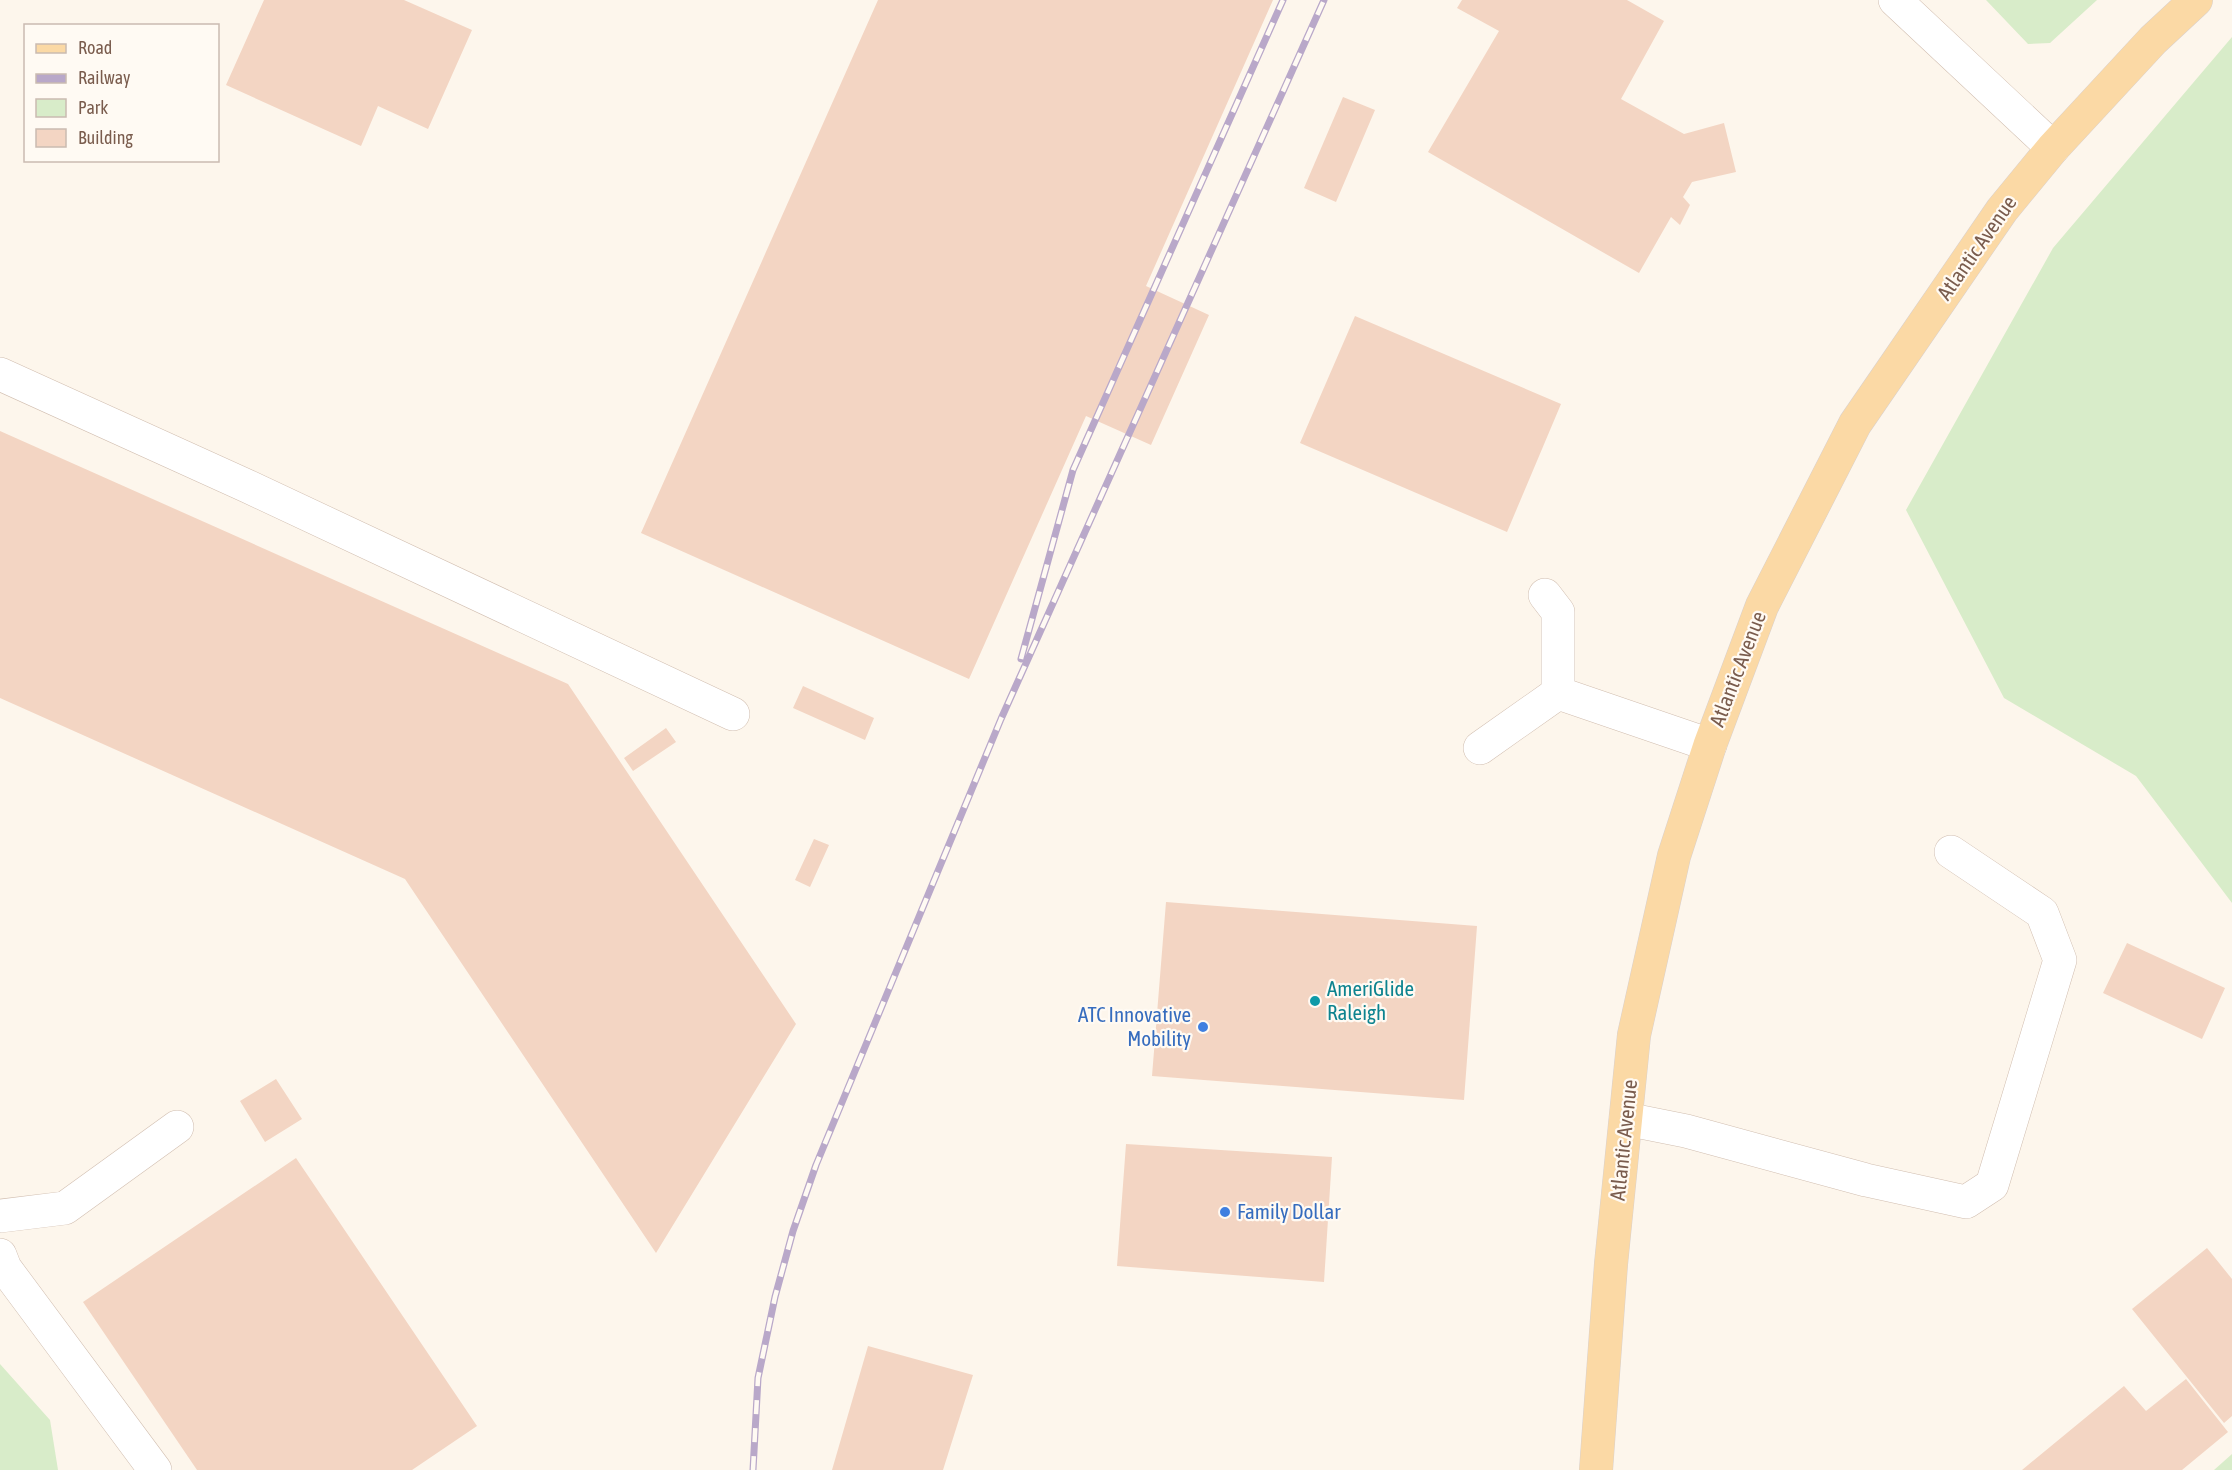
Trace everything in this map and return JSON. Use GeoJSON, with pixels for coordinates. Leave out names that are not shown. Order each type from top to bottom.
{"type":"FeatureCollection","features":[{"type":"Feature","properties":{"kind":"main road","name":"Atlantic Avenue"},"geometry":{"type":"LineString","coordinates":[[1596,1470],[1611,1264],[1634,1035],[1674,856],[1710,745],[1762,606],[1855,424],[2002,210],[2053,148],[2153,40],[2196,0]]}},
{"type":"Feature","properties":{"kind":"lane"},"geometry":{"type":"LineString","coordinates":[[1895,0],[2053,148]]}},
{"type":"Feature","properties":{"kind":"lane"},"geometry":{"type":"LineString","coordinates":[[0,374],[247,486],[733,714]]}},
{"type":"Feature","properties":{"kind":"lane"},"geometry":{"type":"LineString","coordinates":[[1545,595],[1558,612],[1558,693]]}},
{"type":"Feature","properties":{"kind":"lane"},"geometry":{"type":"LineString","coordinates":[[1558,693],[1710,745]]}},
{"type":"Feature","properties":{"kind":"lane"},"geometry":{"type":"LineString","coordinates":[[1480,748],[1558,693]]}},
{"type":"Feature","properties":{"kind":"lane"},"geometry":{"type":"LineString","coordinates":[[1626,1119],[1686,1131],[1866,1180],[1966,1202],[1992,1185],[2060,960],[2042,913],[1951,852]]}},
{"type":"Feature","properties":{"kind":"lane"},"geometry":{"type":"LineString","coordinates":[[0,1216],[65,1208],[177,1127]]}},
{"type":"Feature","properties":{"kind":"lane"},"geometry":{"type":"LineString","coordinates":[[0,1255],[5,1268],[155,1470]]}},
{"type":"Feature","properties":{"kind":"green space"},"geometry":{"type":"Polygon","coordinates":[[[1986,0],[2097,0],[2050,43],[2028,44],[1986,0]]]}},
{"type":"Feature","properties":{"kind":"green space"},"geometry":{"type":"Polygon","coordinates":[[[2232,37],[2232,903],[2136,776],[2004,698],[1906,510],[2053,248],[2232,37]]]}},
{"type":"Feature","properties":{"kind":"green space"},"geometry":{"type":"Polygon","coordinates":[[[0,1364],[50,1420],[58,1470],[0,1470],[0,1364]]]}},
{"type":"Feature","properties":{"kind":"green space"},"geometry":{"type":"Polygon","coordinates":[[[2232,1454],[2232,1470],[2214,1470],[2232,1454]]]}},
{"type":"Feature","properties":{"kind":"building"},"geometry":{"type":"Polygon","coordinates":[[[264,0],[404,0],[472,30],[428,129],[378,106],[361,146],[226,85],[264,0]]]}},
{"type":"Feature","properties":{"kind":"building"},"geometry":{"type":"Polygon","coordinates":[[[878,0],[1273,0],[1146,286],[1209,315],[1151,445],[1086,416],[969,679],[641,533],[878,0]]]}},
{"type":"Feature","properties":{"kind":"building"},"geometry":{"type":"Polygon","coordinates":[[[1462,0],[1627,0],[1664,21],[1621,99],[1684,134],[1724,123],[1736,172],[1692,182],[1683,197],[1690,205],[1680,225],[1671,217],[1639,273],[1428,152],[1499,31],[1457,8],[1462,0]]]}},
{"type":"Feature","properties":{"kind":"building"},"geometry":{"type":"Polygon","coordinates":[[[1343,97],[1375,110],[1336,202],[1304,188],[1343,97]]]}},
{"type":"Feature","properties":{"kind":"building"},"geometry":{"type":"Polygon","coordinates":[[[1355,316],[1561,404],[1507,532],[1300,443],[1355,316]]]}},
{"type":"Feature","properties":{"kind":"building"},"geometry":{"type":"Polygon","coordinates":[[[0,431],[568,684],[796,1024],[656,1253],[405,879],[0,698],[0,431]]]}},
{"type":"Feature","properties":{"kind":"building"},"geometry":{"type":"Polygon","coordinates":[[[803,686],[874,718],[865,740],[793,708],[803,686]]]}},
{"type":"Feature","properties":{"kind":"building"},"geometry":{"type":"Polygon","coordinates":[[[666,728],[676,742],[633,771],[624,758],[666,728]]]}},
{"type":"Feature","properties":{"kind":"building"},"geometry":{"type":"Polygon","coordinates":[[[814,839],[829,845],[810,887],[795,880],[814,839]]]}},
{"type":"Feature","properties":{"kind":"building","name":"AmeriGlide Raleigh"},"geometry":{"type":"Polygon","coordinates":[[[1166,902],[1477,926],[1464,1100],[1152,1076],[1166,902]]]}},
{"type":"Feature","properties":{"kind":"building"},"geometry":{"type":"Polygon","coordinates":[[[2127,943],[2225,988],[2202,1039],[2103,993],[2127,943]]]}},
{"type":"Feature","properties":{"kind":"building"},"geometry":{"type":"Polygon","coordinates":[[[276,1079],[302,1119],[265,1142],[240,1101],[276,1079]]]}},
{"type":"Feature","properties":{"kind":"building","name":"Family Dollar"},"geometry":{"type":"Polygon","coordinates":[[[1126,1144],[1332,1157],[1324,1282],[1117,1266],[1126,1144]]]}},
{"type":"Feature","properties":{"kind":"building"},"geometry":{"type":"Polygon","coordinates":[[[296,1158],[477,1426],[412,1470],[197,1470],[83,1302],[296,1158]]]}},
{"type":"Feature","properties":{"kind":"building"},"geometry":{"type":"Polygon","coordinates":[[[2207,1248],[2232,1279],[2232,1416],[2224,1423],[2132,1309],[2207,1248]]]}},
{"type":"Feature","properties":{"kind":"building"},"geometry":{"type":"Polygon","coordinates":[[[868,1346],[973,1375],[943,1470],[832,1470],[868,1346]]]}},
{"type":"Feature","properties":{"kind":"building"},"geometry":{"type":"Polygon","coordinates":[[[2186,1379],[2228,1432],[2182,1470],[2022,1470],[2124,1386],[2146,1411],[2186,1379]]]}},
{"type":"Feature","properties":{"kind":"railway"},"geometry":{"type":"LineString","coordinates":[[1021,659],[1073,470],[1283,0]]}},
{"type":"Feature","properties":{"kind":"railway"},"geometry":{"type":"LineString","coordinates":[[753,1470],[758,1378],[775,1297],[793,1231],[816,1165],[1001,719],[1324,0]]}},
{"type":"Feature","properties":{"kind":"place","name":"AmeriGlide Raleigh"},"geometry":{"type":"Point","coordinates":[1315,1001]}},
{"type":"Feature","properties":{"kind":"place","name":"ATC Innovative Mobility"},"geometry":{"type":"Point","coordinates":[1203,1027]}},
{"type":"Feature","properties":{"kind":"place","name":"Family Dollar"},"geometry":{"type":"Point","coordinates":[1225,1212]}}]}
